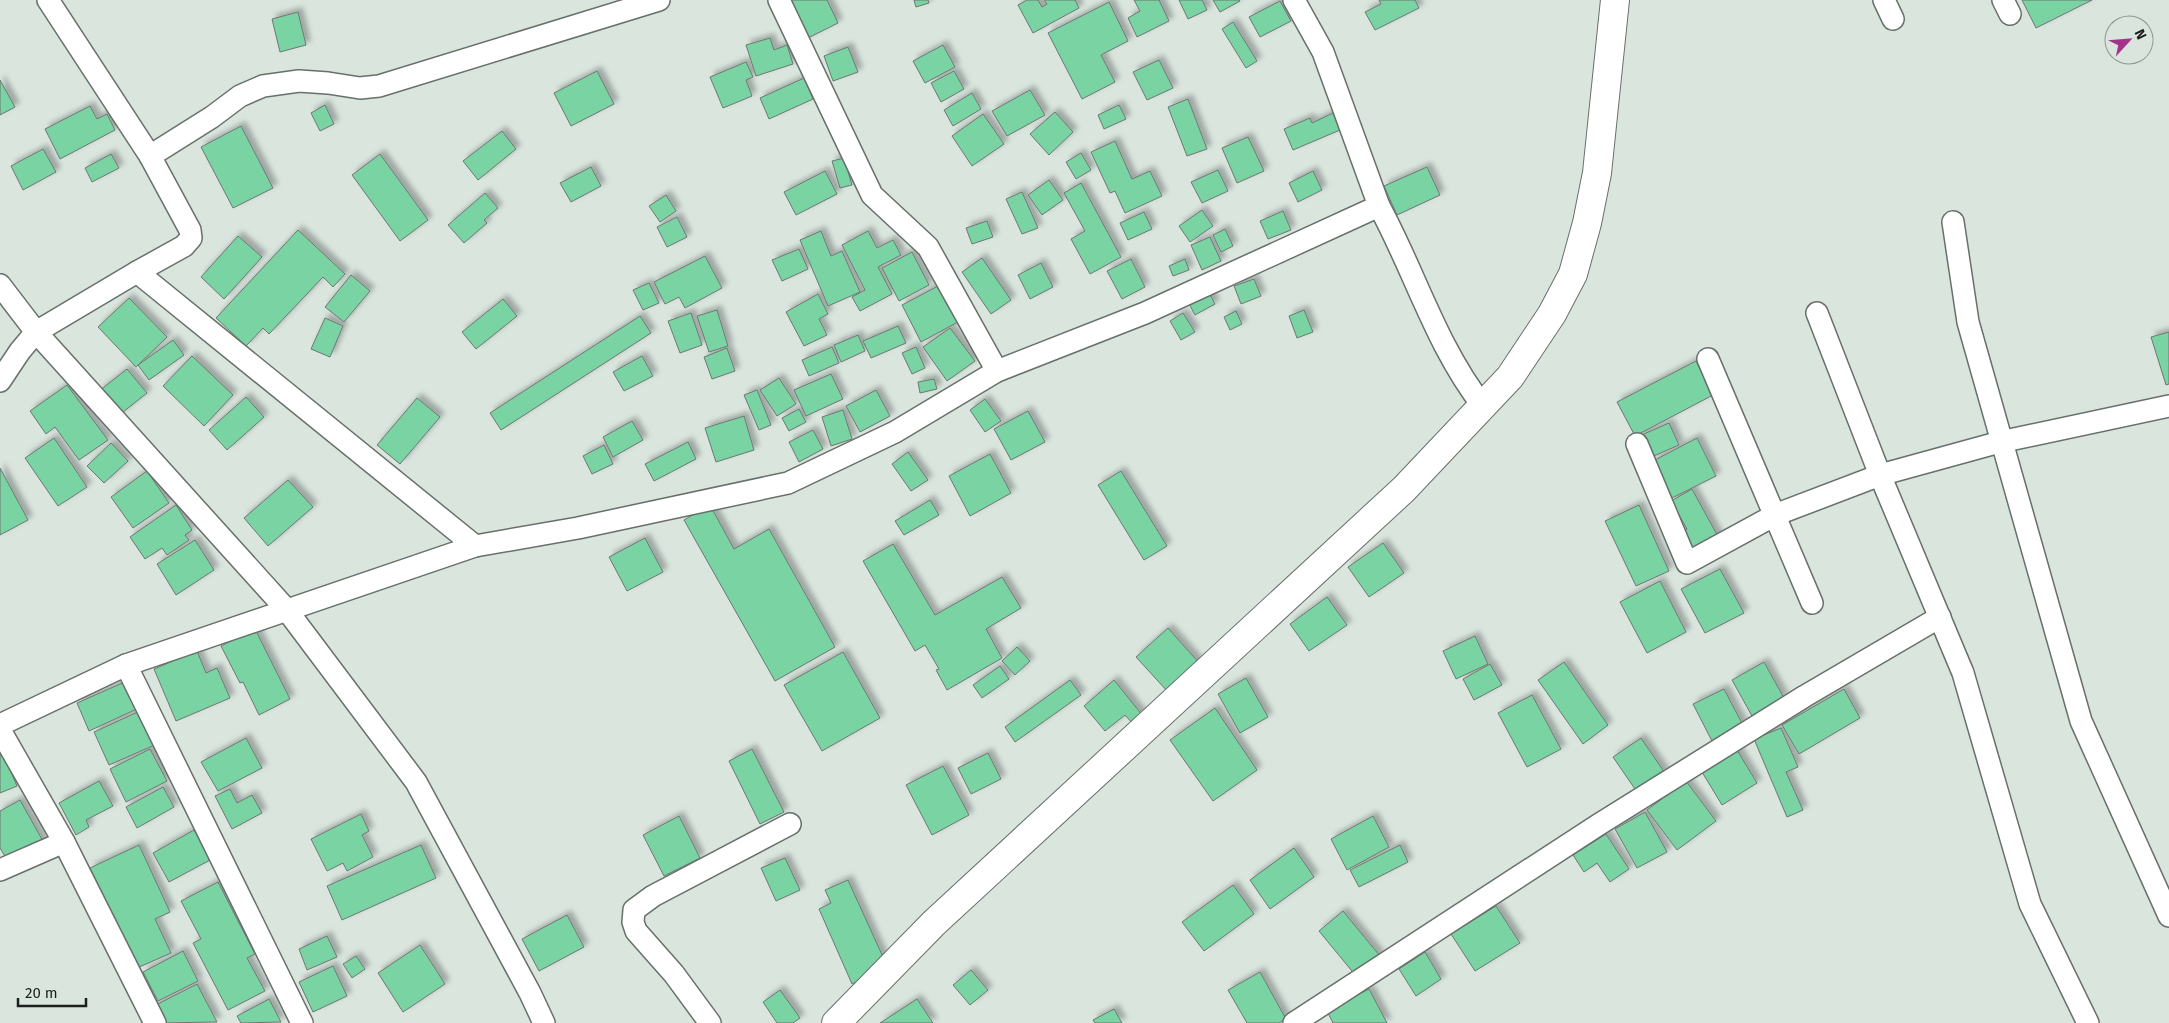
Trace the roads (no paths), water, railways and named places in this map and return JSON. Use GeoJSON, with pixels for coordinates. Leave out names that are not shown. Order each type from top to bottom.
{"type":"FeatureCollection","features":[{"type":"Feature","properties":{"kind":"street"},"geometry":{"type":"LineString","coordinates":[[0,381],[36,332],[184,246],[191,238],[190,230],[150,156],[48,0]]}},
{"type":"Feature","properties":{"kind":"street"},"geometry":{"type":"LineString","coordinates":[[150,156],[212,117],[240,96],[263,86],[299,81],[328,82],[360,88],[379,86],[660,0]]}},
{"type":"Feature","properties":{"kind":"street"},"geometry":{"type":"LineString","coordinates":[[779,0],[872,195],[928,247],[997,372]]}},
{"type":"Feature","properties":{"kind":"street"},"geometry":{"type":"LineString","coordinates":[[1294,0],[1323,52],[1379,206],[1393,232],[1420,298],[1440,339],[1469,388],[1483,406]]}},
{"type":"Feature","properties":{"kind":"street"},"geometry":{"type":"LineString","coordinates":[[836,1023],[934,923],[1404,489],[1516,370],[1552,314],[1573,274],[1588,223],[1598,173],[1615,0]]}},
{"type":"Feature","properties":{"kind":"street"},"geometry":{"type":"LineString","coordinates":[[0,725],[126,665],[475,546],[578,528],[788,483],[895,432],[997,372],[1145,313],[1379,206]]}},
{"type":"Feature","properties":{"kind":"street"},"geometry":{"type":"LineString","coordinates":[[1953,222],[1968,322],[2000,442],[2081,721],[2169,916]]}},
{"type":"Feature","properties":{"kind":"street"},"geometry":{"type":"LineString","coordinates":[[137,272],[475,546]]}},
{"type":"Feature","properties":{"kind":"street"},"geometry":{"type":"LineString","coordinates":[[0,285],[36,332],[286,610],[416,782],[530,993],[544,1023]]}},
{"type":"Feature","properties":{"kind":"street"},"geometry":{"type":"LineString","coordinates":[[1817,313],[1880,475],[1963,674],[2030,904],[2088,1023]]}},
{"type":"Feature","properties":{"kind":"street"},"geometry":{"type":"LineString","coordinates":[[1708,359],[1812,603]]}},
{"type":"Feature","properties":{"kind":"street"},"geometry":{"type":"LineString","coordinates":[[1637,444],[1687,563],[1775,515],[1880,475],[2000,442],[2169,406]]}},
{"type":"Feature","properties":{"kind":"street"},"geometry":{"type":"LineString","coordinates":[[1294,1023],[1598,825],[1805,696],[1940,617]]}},
{"type":"Feature","properties":{"kind":"street"},"geometry":{"type":"LineString","coordinates":[[126,665],[302,1023]]}},
{"type":"Feature","properties":{"kind":"street"},"geometry":{"type":"LineString","coordinates":[[0,730],[64,842],[155,1023]]}},
{"type":"Feature","properties":{"kind":"street"},"geometry":{"type":"LineString","coordinates":[[710,1023],[674,974],[636,931],[633,922],[634,910],[654,896],[790,824]]}},
{"type":"Feature","properties":{"kind":"street"},"geometry":{"type":"LineString","coordinates":[[0,870],[64,842]]}}]}
